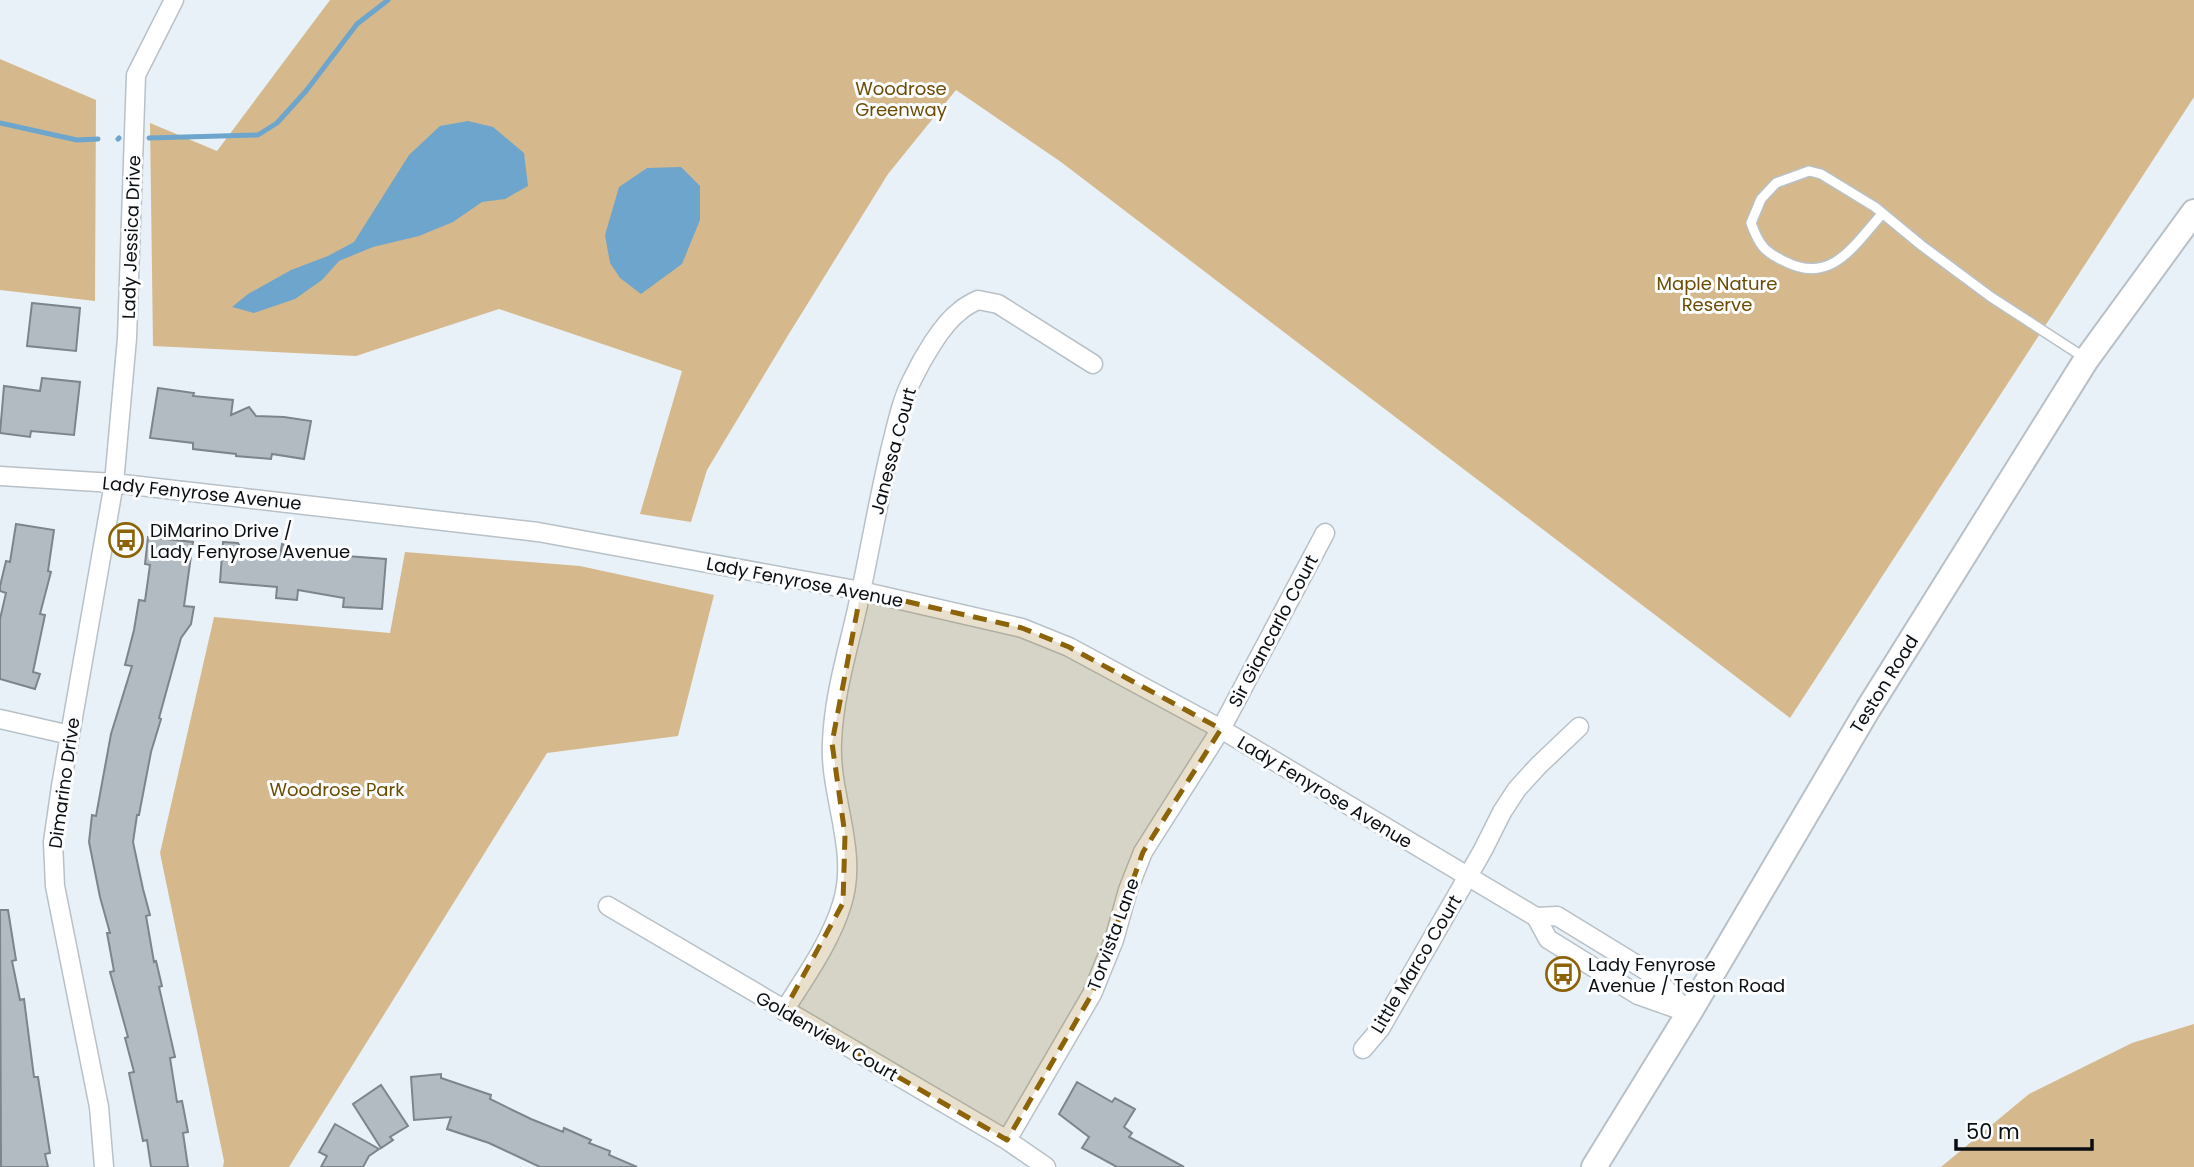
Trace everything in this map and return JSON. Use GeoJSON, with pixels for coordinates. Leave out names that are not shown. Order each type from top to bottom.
{"type":"FeatureCollection","features":[{"type":"Feature","properties":{"kind":"main road","name":"Teston Road"},"geometry":{"type":"LineString","coordinates":[[1594,1167],[1689,1013],[1868,709],[2087,360],[2194,212]]}},
{"type":"Feature","properties":{"kind":"street","name":"Lady Jessica Drive"},"geometry":{"type":"LineString","coordinates":[[114,483],[127,338],[136,75],[174,0]]}},
{"type":"Feature","properties":{"kind":"street","name":"Janessa Court"},"geometry":{"type":"LineString","coordinates":[[785,1012],[825,945],[843,903],[846,875],[845,835],[836,793],[832,743],[838,692],[878,500],[910,382],[942,331],[958,312],[978,300],[998,304],[1093,364]]}},
{"type":"Feature","properties":{"kind":"street","name":"Lady Fenyrose Avenue"},"geometry":{"type":"LineString","coordinates":[[0,477],[114,483],[538,531],[861,591],[1022,628],[1069,647],[1221,729],[1536,917],[1548,939],[1638,995],[1689,1013]]}},
{"type":"Feature","properties":{"kind":"street","name":"Dimarino Drive"},"geometry":{"type":"LineString","coordinates":[[104,1167],[99,1107],[55,886],[53,842],[114,483]]}},
{"type":"Feature","properties":{"kind":"street","name":"Sir Giancarlo Court"},"geometry":{"type":"LineString","coordinates":[[1221,729],[1325,533]]}},
{"type":"Feature","properties":{"kind":"street"},"geometry":{"type":"LineString","coordinates":[[0,719],[70,735]]}},
{"type":"Feature","properties":{"kind":"street","name":"Little Marco Court"},"geometry":{"type":"LineString","coordinates":[[1363,1049],[1380,1029],[1517,789],[1579,727]]}},
{"type":"Feature","properties":{"kind":"street","name":"Torvista Lane"},"geometry":{"type":"LineString","coordinates":[[1007,1140],[1093,994],[1143,852],[1221,729]]}},
{"type":"Feature","properties":{"kind":"street","name":"Goldenview Court"},"geometry":{"type":"LineString","coordinates":[[608,906],[1007,1140],[1046,1167]]}},
{"type":"Feature","properties":{"kind":"street","name":"Lady Fenyrose Avenue"},"geometry":{"type":"LineString","coordinates":[[1536,917],[1557,916],[1650,973],[1689,1013]]}},
{"type":"Feature","properties":{"kind":"lane"},"geometry":{"type":"LineString","coordinates":[[1882,214],[1843,258],[1819,270],[1797,268],[1773,256],[1758,244],[1751,223],[1761,199],[1776,183],[1809,171],[1821,174],[1875,206],[1991,297],[2087,360]]}},
{"type":"Feature","properties":{"kind":"highlighted area"},"geometry":{"type":"Polygon","coordinates":[[[861,591],[1022,628],[1069,647],[1221,729],[1143,852],[1092,994],[1007,1140],[784,1011],[843,903],[845,835],[832,743],[861,591]]]}},
{"type":"Feature","properties":{"kind":"green space","name":"Maple Nature Reserve"},"geometry":{"type":"Polygon","coordinates":[[[330,0],[2194,0],[2194,97],[1790,718],[1061,162],[956,90],[888,174],[787,337],[707,470],[691,522],[640,514],[682,371],[499,309],[356,356],[153,346],[150,123],[217,151],[330,0]]]}},
{"type":"Feature","properties":{"kind":"green space"},"geometry":{"type":"Polygon","coordinates":[[[0,59],[96,100],[95,301],[0,290],[0,59]]]}},
{"type":"Feature","properties":{"kind":"green space","name":"Woodrose Park"},"geometry":{"type":"Polygon","coordinates":[[[405,552],[580,566],[714,595],[678,736],[547,753],[289,1167],[223,1167],[224,1161],[160,853],[214,617],[390,633],[405,552]]]}},
{"type":"Feature","properties":{"kind":"green space"},"geometry":{"type":"Polygon","coordinates":[[[2194,1024],[2194,1167],[1941,1167],[2029,1094],[2132,1043],[2194,1024]]]}},
{"type":"Feature","properties":{"kind":"water"},"geometry":{"type":"Polygon","coordinates":[[[468,121],[493,127],[524,153],[528,186],[505,199],[482,202],[453,222],[419,236],[373,247],[339,261],[322,280],[295,299],[254,313],[232,307],[248,294],[291,270],[328,256],[354,242],[409,155],[440,126],[468,121]]]}},
{"type":"Feature","properties":{"kind":"water"},"geometry":{"type":"Polygon","coordinates":[[[681,167],[700,186],[700,220],[682,264],[641,294],[620,278],[610,263],[605,235],[619,187],[647,168],[681,167]]]}},
{"type":"Feature","properties":{"kind":"building"},"geometry":{"type":"Polygon","coordinates":[[[32,303],[80,308],[76,351],[27,346],[32,303]]]}},
{"type":"Feature","properties":{"kind":"building"},"geometry":{"type":"Polygon","coordinates":[[[42,378],[80,382],[74,435],[31,431],[30,437],[0,433],[4,386],[40,391],[42,378]]]}},
{"type":"Feature","properties":{"kind":"building"},"geometry":{"type":"Polygon","coordinates":[[[158,388],[194,393],[193,396],[233,400],[231,415],[249,407],[256,416],[311,421],[304,459],[272,454],[271,459],[236,456],[193,449],[193,443],[150,438],[158,388]]]}},
{"type":"Feature","properties":{"kind":"building"},"geometry":{"type":"Polygon","coordinates":[[[16,524],[54,530],[48,571],[51,572],[40,614],[45,615],[33,672],[40,674],[35,689],[0,679],[0,619],[6,593],[0,591],[0,586],[6,561],[10,562],[16,524]]]}},
{"type":"Feature","properties":{"kind":"building"},"geometry":{"type":"Polygon","coordinates":[[[148,537],[193,542],[184,606],[194,607],[191,624],[181,638],[159,718],[161,719],[151,752],[133,842],[150,915],[146,916],[154,962],[156,961],[162,986],[159,987],[175,1057],[170,1058],[177,1102],[182,1101],[188,1132],[183,1133],[188,1167],[151,1167],[147,1140],[143,1141],[129,1073],[134,1072],[125,1038],[128,1037],[110,972],[114,971],[107,933],[110,933],[89,842],[92,815],[96,816],[111,734],[132,666],[125,665],[139,600],[145,601],[150,565],[145,564],[148,537]]]}},
{"type":"Feature","properties":{"kind":"building"},"geometry":{"type":"Polygon","coordinates":[[[223,542],[238,543],[242,551],[280,556],[282,544],[346,556],[386,559],[382,609],[343,607],[344,598],[298,590],[297,600],[276,598],[277,587],[220,582],[223,542]]]}},
{"type":"Feature","properties":{"kind":"building"},"geometry":{"type":"Polygon","coordinates":[[[0,910],[8,910],[16,960],[12,961],[20,1000],[24,999],[34,1077],[38,1077],[50,1153],[45,1154],[48,1167],[1,1167],[0,910]]]}},
{"type":"Feature","properties":{"kind":"building"},"geometry":{"type":"Polygon","coordinates":[[[441,1074],[441,1078],[491,1095],[490,1099],[531,1119],[563,1132],[564,1128],[591,1140],[589,1143],[610,1151],[609,1155],[637,1167],[540,1167],[489,1143],[447,1129],[451,1117],[414,1120],[411,1077],[441,1074]]]}},
{"type":"Feature","properties":{"kind":"building"},"geometry":{"type":"Polygon","coordinates":[[[1077,1082],[1112,1102],[1115,1098],[1135,1109],[1124,1127],[1132,1133],[1129,1137],[1184,1167],[1117,1167],[1082,1148],[1089,1137],[1059,1114],[1077,1082]]]}},
{"type":"Feature","properties":{"kind":"building"},"geometry":{"type":"Polygon","coordinates":[[[381,1085],[408,1126],[390,1137],[393,1140],[381,1148],[353,1104],[381,1085]]]}},
{"type":"Feature","properties":{"kind":"building"},"geometry":{"type":"Polygon","coordinates":[[[335,1124],[379,1149],[369,1156],[363,1167],[321,1167],[327,1156],[319,1152],[335,1124]]]}},
{"type":"Feature","properties":{"kind":"waterway"},"geometry":{"type":"LineString","coordinates":[[149,138],[258,135],[277,123],[306,91],[357,24],[388,0]]}},
{"type":"Feature","properties":{"kind":"waterway"},"geometry":{"type":"LineString","coordinates":[[0,123],[77,140],[98,139]]}},
{"type":"Feature","properties":{"kind":"place","name":"DiMarino Drive / Lady Fenyrose Avenue"},"geometry":{"type":"Point","coordinates":[126,540]}},
{"type":"Feature","properties":{"kind":"place","name":"Lady Fenyrose Avenue / Teston Road"},"geometry":{"type":"Point","coordinates":[1563,974]}},
{"type":"Feature","properties":{"kind":"park label","name":"Woodrose Greenway"},"geometry":{"type":"Point","coordinates":[901,98]}}]}
